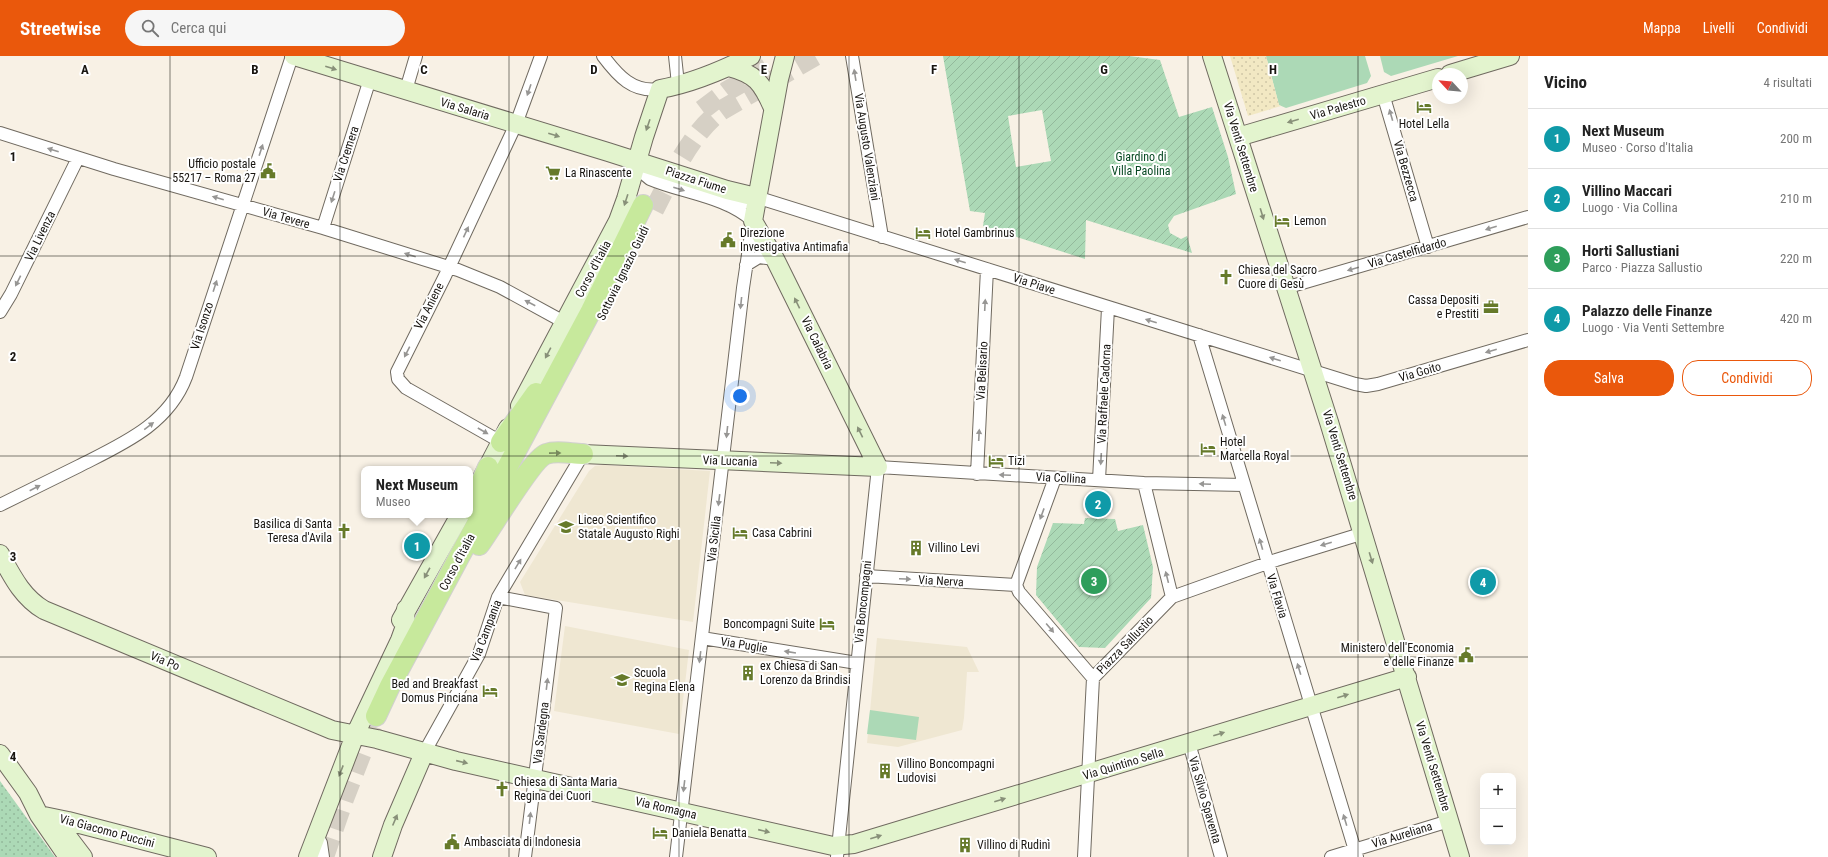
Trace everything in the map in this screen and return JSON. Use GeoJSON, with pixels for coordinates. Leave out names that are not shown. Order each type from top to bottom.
{"type":"FeatureCollection","features":[{"type":"Feature","properties":{"kind":"main road","name":"Sottovia Ignazio Guidi"},"geometry":{"type":"LineString","coordinates":[[580,327],[649,207]]}},
{"type":"Feature","properties":{"kind":"main road"},"geometry":{"type":"LineString","coordinates":[[501,442],[580,327]]}},
{"type":"Feature","properties":{"kind":"main road","name":"Corso d'Italia"},"geometry":{"type":"LineString","coordinates":[[580,327],[479,546],[420,656],[382,718],[390,686],[414,644],[580,327]]}},
{"type":"Feature","properties":{"kind":"main road"},"geometry":{"type":"LineString","coordinates":[[479,546],[530,470],[541,457],[552,452],[583,454]]}},
{"type":"Feature","properties":{"kind":"main road"},"geometry":{"type":"LineString","coordinates":[[473,502],[488,467]]}},
{"type":"Feature","properties":{"kind":"main road"},"geometry":{"type":"LineString","coordinates":[[414,644],[467,518]]}},
{"type":"Feature","properties":{"kind":"street","name":"Via Salaria"},"geometry":{"type":"LineString","coordinates":[[293,56],[608,152],[636,162]]}},
{"type":"Feature","properties":{"kind":"street","name":"Via Isonzo"},"geometry":{"type":"LineString","coordinates":[[0,505],[129,440],[151,425],[170,407],[180,391],[186,377],[242,205],[293,56]]}},
{"type":"Feature","properties":{"kind":"street"},"geometry":{"type":"LineString","coordinates":[[406,90],[416,56]]}},
{"type":"Feature","properties":{"kind":"street","name":"Via Aniene"},"geometry":{"type":"LineString","coordinates":[[501,442],[406,388],[398,379],[398,368],[449,267],[516,124],[541,56]]}},
{"type":"Feature","properties":{"kind":"street"},"geometry":{"type":"LineString","coordinates":[[603,56],[619,76],[628,83],[646,89],[660,89],[678,84],[729,67],[751,56]]}},
{"type":"Feature","properties":{"kind":"street"},"geometry":{"type":"LineString","coordinates":[[675,56],[678,84]]}},
{"type":"Feature","properties":{"kind":"street"},"geometry":{"type":"LineString","coordinates":[[753,220],[761,168],[781,67],[785,56]]}},
{"type":"Feature","properties":{"kind":"street","name":"Via Augusto Valenziani"},"geometry":{"type":"LineString","coordinates":[[852,56],[882,237]]}},
{"type":"Feature","properties":{"kind":"street","name":"Via Venti Settembre"},"geometry":{"type":"LineString","coordinates":[[1212,56],[1364,533],[1460,857]]}},
{"type":"Feature","properties":{"kind":"street"},"geometry":{"type":"LineString","coordinates":[[1468,69],[1510,56]]}},
{"type":"Feature","properties":{"kind":"street"},"geometry":{"type":"LineString","coordinates":[[729,67],[742,70],[755,78],[765,90],[773,108]]}},
{"type":"Feature","properties":{"kind":"street","name":"Via Cremera"},"geometry":{"type":"LineString","coordinates":[[323,228],[370,79]]}},
{"type":"Feature","properties":{"kind":"street","name":"Via Palestro"},"geometry":{"type":"LineString","coordinates":[[1238,137],[1432,80]]}},
{"type":"Feature","properties":{"kind":"street"},"geometry":{"type":"LineString","coordinates":[[636,162],[660,89]]}},
{"type":"Feature","properties":{"kind":"street","name":"Via Bezzecca"},"geometry":{"type":"LineString","coordinates":[[1384,94],[1428,247]]}},
{"type":"Feature","properties":{"kind":"street","name":"Via Tevere"},"geometry":{"type":"LineString","coordinates":[[0,133],[78,158],[323,228],[449,267],[500,287],[580,327]]}},
{"type":"Feature","properties":{"kind":"street","name":"Via Livenza"},"geometry":{"type":"LineString","coordinates":[[0,312],[11,294],[78,158]]}},
{"type":"Feature","properties":{"kind":"street","name":"Piazza Fiume"},"geometry":{"type":"LineString","coordinates":[[636,162],[727,190],[756,197]]}},
{"type":"Feature","properties":{"kind":"street","name":"Piazza Fiume"},"geometry":{"type":"LineString","coordinates":[[636,162],[644,174],[650,179],[728,205],[741,211],[753,220]]}},
{"type":"Feature","properties":{"kind":"street","name":"Corso d'Italia"},"geometry":{"type":"LineString","coordinates":[[580,327],[628,193],[636,162]]}},
{"type":"Feature","properties":{"kind":"street","name":"Via Piave"},"geometry":{"type":"LineString","coordinates":[[756,197],[1108,308],[1312,370]]}},
{"type":"Feature","properties":{"kind":"street","name":"Piazza Fiume"},"geometry":{"type":"LineString","coordinates":[[728,205],[743,203],[756,197]]}},
{"type":"Feature","properties":{"kind":"street","name":"Via Castelfidardo"},"geometry":{"type":"LineString","coordinates":[[1285,288],[1528,217]]}},
{"type":"Feature","properties":{"kind":"street","name":"Via Calabria"},"geometry":{"type":"LineString","coordinates":[[753,220],[776,259],[878,467]]}},
{"type":"Feature","properties":{"kind":"street","name":"Via Sicilia"},"geometry":{"type":"LineString","coordinates":[[676,857],[746,265],[753,220]]}},
{"type":"Feature","properties":{"kind":"street"},"geometry":{"type":"LineString","coordinates":[[746,265],[759,257],[776,259]]}},
{"type":"Feature","properties":{"kind":"street","name":"Via Belisario"},"geometry":{"type":"LineString","coordinates":[[977,474],[987,269]]}},
{"type":"Feature","properties":{"kind":"street","name":"Via Raffaele Cadorna"},"geometry":{"type":"LineString","coordinates":[[1099,480],[1108,308]]}},
{"type":"Feature","properties":{"kind":"street","name":"Via Flavia"},"geometry":{"type":"LineString","coordinates":[[1199,335],[1310,706],[1356,853]]}},
{"type":"Feature","properties":{"kind":"street","name":"Via Goito"},"geometry":{"type":"LineString","coordinates":[[1312,370],[1351,383],[1370,385],[1528,340]]}},
{"type":"Feature","properties":{"kind":"street"},"geometry":{"type":"LineString","coordinates":[[473,493],[501,442]]}},
{"type":"Feature","properties":{"kind":"street","name":"Via Lucania"},"geometry":{"type":"LineString","coordinates":[[583,454],[878,467]]}},
{"type":"Feature","properties":{"kind":"street","name":"Via Campania"},"geometry":{"type":"LineString","coordinates":[[382,857],[393,825],[424,753],[479,654],[498,597],[583,454]]}},
{"type":"Feature","properties":{"kind":"street","name":"Via Collina"},"geometry":{"type":"LineString","coordinates":[[878,467],[1144,483],[1244,485]]}},
{"type":"Feature","properties":{"kind":"street","name":"Via Boncompagni"},"geometry":{"type":"LineString","coordinates":[[837,852],[878,467]]}},
{"type":"Feature","properties":{"kind":"street"},"geometry":{"type":"LineString","coordinates":[[1016,585],[1055,478]]}},
{"type":"Feature","properties":{"kind":"street"},"geometry":{"type":"LineString","coordinates":[[1144,483],[1172,597],[1267,563],[1364,533]]}},
{"type":"Feature","properties":{"kind":"street","name":"Corso d'Italia"},"geometry":{"type":"LineString","coordinates":[[308,857],[349,733],[406,610],[458,518]]}},
{"type":"Feature","properties":{"kind":"street","name":"Via Po"},"geometry":{"type":"LineString","coordinates":[[0,554],[24,595],[44,610],[315,724],[349,733]]}},
{"type":"Feature","properties":{"kind":"street","name":"Via Nerva"},"geometry":{"type":"LineString","coordinates":[[866,576],[1016,585]]}},
{"type":"Feature","properties":{"kind":"street","name":"Piazza Sallustio"},"geometry":{"type":"LineString","coordinates":[[1016,585],[1018,592],[1093,678],[1172,597]]}},
{"type":"Feature","properties":{"kind":"street","name":"Via Sardegna"},"geometry":{"type":"LineString","coordinates":[[498,597],[556,608],[525,857]]}},
{"type":"Feature","properties":{"kind":"street","name":"Via Puglie"},"geometry":{"type":"LineString","coordinates":[[702,638],[856,663]]}},
{"type":"Feature","properties":{"kind":"street","name":"Via Quintino Sella"},"geometry":{"type":"LineString","coordinates":[[837,852],[854,844],[1406,677]]}},
{"type":"Feature","properties":{"kind":"street"},"geometry":{"type":"LineString","coordinates":[[1084,857],[1093,678]]}},
{"type":"Feature","properties":{"kind":"street","name":"Via Romagna"},"geometry":{"type":"LineString","coordinates":[[349,733],[424,753],[828,846],[837,852]]}},
{"type":"Feature","properties":{"kind":"street","name":"Via Silvio Spaventa"},"geometry":{"type":"LineString","coordinates":[[1189,743],[1221,857]]}},
{"type":"Feature","properties":{"kind":"street"},"geometry":{"type":"LineString","coordinates":[[0,754],[28,794],[83,857]]}},
{"type":"Feature","properties":{"kind":"street"},"geometry":{"type":"LineString","coordinates":[[46,816],[68,857]]}},
{"type":"Feature","properties":{"kind":"street","name":"Via Giacomo Puccini"},"geometry":{"type":"LineString","coordinates":[[46,816],[207,857]]}},
{"type":"Feature","properties":{"kind":"street","name":"Via Aureliana"},"geometry":{"type":"LineString","coordinates":[[1331,857],[1356,853],[1449,821]]}},
{"type":"Feature","properties":{"kind":"street"},"geometry":{"type":"LineString","coordinates":[[316,834],[321,843],[323,857]]}},
{"type":"Feature","properties":{"kind":"shaded area"},"geometry":{"type":"Polygon","coordinates":[[[603,465],[710,471],[693,622],[525,595],[520,582],[589,471],[595,466],[603,465]]]}},
{"type":"Feature","properties":{"kind":"shaded area","name":"Scuola Regina Elena"},"geometry":{"type":"Polygon","coordinates":[[[565,626],[689,650],[679,734],[554,711],[565,626]]]}},
{"type":"Feature","properties":{"kind":"shaded area"},"geometry":{"type":"Polygon","coordinates":[[[877,638],[967,647],[979,672],[967,672],[962,730],[898,747],[867,743],[877,638]]]}},
{"type":"Feature","properties":{"kind":"green space","name":"Giardino di Villa Paolina"},"geometry":{"type":"Polygon","coordinates":[[[943,56],[1129,56],[1160,60],[1179,117],[1212,107],[1228,157],[1236,194],[1174,216],[1168,225],[1170,233],[1181,239],[1187,236],[1192,253],[1086,220],[1085,259],[983,226],[985,213],[970,211],[943,56]],[[1042,110],[1008,116],[1016,167],[1051,161],[1042,110]]]}},
{"type":"Feature","properties":{"kind":"green space"},"geometry":{"type":"Polygon","coordinates":[[[1266,56],[1365,56],[1371,76],[1367,83],[1286,108],[1279,105],[1266,56]]]}},
{"type":"Feature","properties":{"kind":"green space"},"geometry":{"type":"Polygon","coordinates":[[[1380,56],[1458,56],[1391,76],[1384,72],[1380,56]]]}},
{"type":"Feature","properties":{"kind":"green space"},"geometry":{"type":"Polygon","coordinates":[[[1085,518],[1115,519],[1118,531],[1143,525],[1153,567],[1151,598],[1105,648],[1079,647],[1036,595],[1037,567],[1053,523],[1084,524],[1085,518]]]}},
{"type":"Feature","properties":{"kind":"green space"},"geometry":{"type":"Polygon","coordinates":[[[870,710],[919,717],[916,740],[867,734],[870,710]]]}},
{"type":"Feature","properties":{"kind":"green space"},"geometry":{"type":"Polygon","coordinates":[[[0,781],[55,857],[0,857],[0,781]]]}},
{"type":"Feature","properties":{"kind":"sand"},"geometry":{"type":"Polygon","coordinates":[[[1230,56],[1266,56],[1279,105],[1281,106],[1248,116],[1230,56]]]}},
{"type":"Feature","properties":{"kind":"tunnel"},"geometry":{"type":"LineString","coordinates":[[654,210],[691,143],[711,119],[722,110],[815,56]]}},
{"type":"Feature","properties":{"kind":"tunnel"},"geometry":{"type":"LineString","coordinates":[[702,110],[727,91],[767,68]]}},
{"type":"Feature","properties":{"kind":"tunnel"},"geometry":{"type":"LineString","coordinates":[[324,857],[344,799],[376,716]]}},
{"type":"Feature","properties":{"kind":"place","name":"Hotel Lella"},"geometry":{"type":"Point","coordinates":[1424,107]}},
{"type":"Feature","properties":{"kind":"place","name":"Ufficio postale 55217 – Roma 27"},"geometry":{"type":"Point","coordinates":[268,171]}},
{"type":"Feature","properties":{"kind":"place","name":"La Rinascente"},"geometry":{"type":"Point","coordinates":[553,173]}},
{"type":"Feature","properties":{"kind":"place","name":"Lemon"},"geometry":{"type":"Point","coordinates":[1282,221]}},
{"type":"Feature","properties":{"kind":"place","name":"Hotel Gambrinus"},"geometry":{"type":"Point","coordinates":[923,233]}},
{"type":"Feature","properties":{"kind":"place","name":"Direzione Investigativa Antimafia"},"geometry":{"type":"Point","coordinates":[728,240]}},
{"type":"Feature","properties":{"kind":"place","name":"Chiesa del Sacro Cuore di Gesù"},"geometry":{"type":"Point","coordinates":[1226,277]}},
{"type":"Feature","properties":{"kind":"place","name":"Cassa Depositi e Prestiti"},"geometry":{"type":"Point","coordinates":[1491,307]}},
{"type":"Feature","properties":{"kind":"place","name":"Hotel Marcella Royal"},"geometry":{"type":"Point","coordinates":[1208,449]}},
{"type":"Feature","properties":{"kind":"place","name":"Tizi"},"geometry":{"type":"Point","coordinates":[996,461]}},
{"type":"Feature","properties":{"kind":"place","name":"Villino Maccari"},"geometry":{"type":"Point","coordinates":[1098,504]}},
{"type":"Feature","properties":{"kind":"place","name":"Liceo Scientifico Statale Augusto Righi"},"geometry":{"type":"Point","coordinates":[566,527]}},
{"type":"Feature","properties":{"kind":"place","name":"Basilica di Santa Teresa d'Avila"},"geometry":{"type":"Point","coordinates":[344,531]}},
{"type":"Feature","properties":{"kind":"place","name":"Casa Cabrini"},"geometry":{"type":"Point","coordinates":[740,533]}},
{"type":"Feature","properties":{"kind":"place","name":"Next Museum"},"geometry":{"type":"Point","coordinates":[417,546]}},
{"type":"Feature","properties":{"kind":"place","name":"Villino Levi"},"geometry":{"type":"Point","coordinates":[916,548]}},
{"type":"Feature","properties":{"kind":"place","name":"Horti Sallustiani"},"geometry":{"type":"Point","coordinates":[1094,581]}},
{"type":"Feature","properties":{"kind":"place","name":"Palazzo delle Finanze"},"geometry":{"type":"Point","coordinates":[1483,582]}},
{"type":"Feature","properties":{"kind":"place","name":"Boncompagni Suite"},"geometry":{"type":"Point","coordinates":[827,624]}},
{"type":"Feature","properties":{"kind":"place","name":"Ministero dell'Economia e delle Finanze"},"geometry":{"type":"Point","coordinates":[1466,655]}},
{"type":"Feature","properties":{"kind":"place","name":"ex Chiesa di San Lorenzo da Brindisi"},"geometry":{"type":"Point","coordinates":[748,673]}},
{"type":"Feature","properties":{"kind":"place","name":"Scuola Regina Elena"},"geometry":{"type":"Point","coordinates":[622,680]}},
{"type":"Feature","properties":{"kind":"place","name":"Bed and Breakfast Domus Pinciana"},"geometry":{"type":"Point","coordinates":[490,691]}},
{"type":"Feature","properties":{"kind":"place","name":"Villino Boncompagni Ludovisi"},"geometry":{"type":"Point","coordinates":[885,771]}},
{"type":"Feature","properties":{"kind":"place","name":"Chiesa di Santa Maria Regina dei Cuori"},"geometry":{"type":"Point","coordinates":[502,789]}},
{"type":"Feature","properties":{"kind":"place","name":"Daniela Benatta"},"geometry":{"type":"Point","coordinates":[660,833]}},
{"type":"Feature","properties":{"kind":"place","name":"Ambasciata di Indonesia"},"geometry":{"type":"Point","coordinates":[452,842]}},
{"type":"Feature","properties":{"kind":"place","name":"Villino di Rudinì"},"geometry":{"type":"Point","coordinates":[965,845]}}]}
